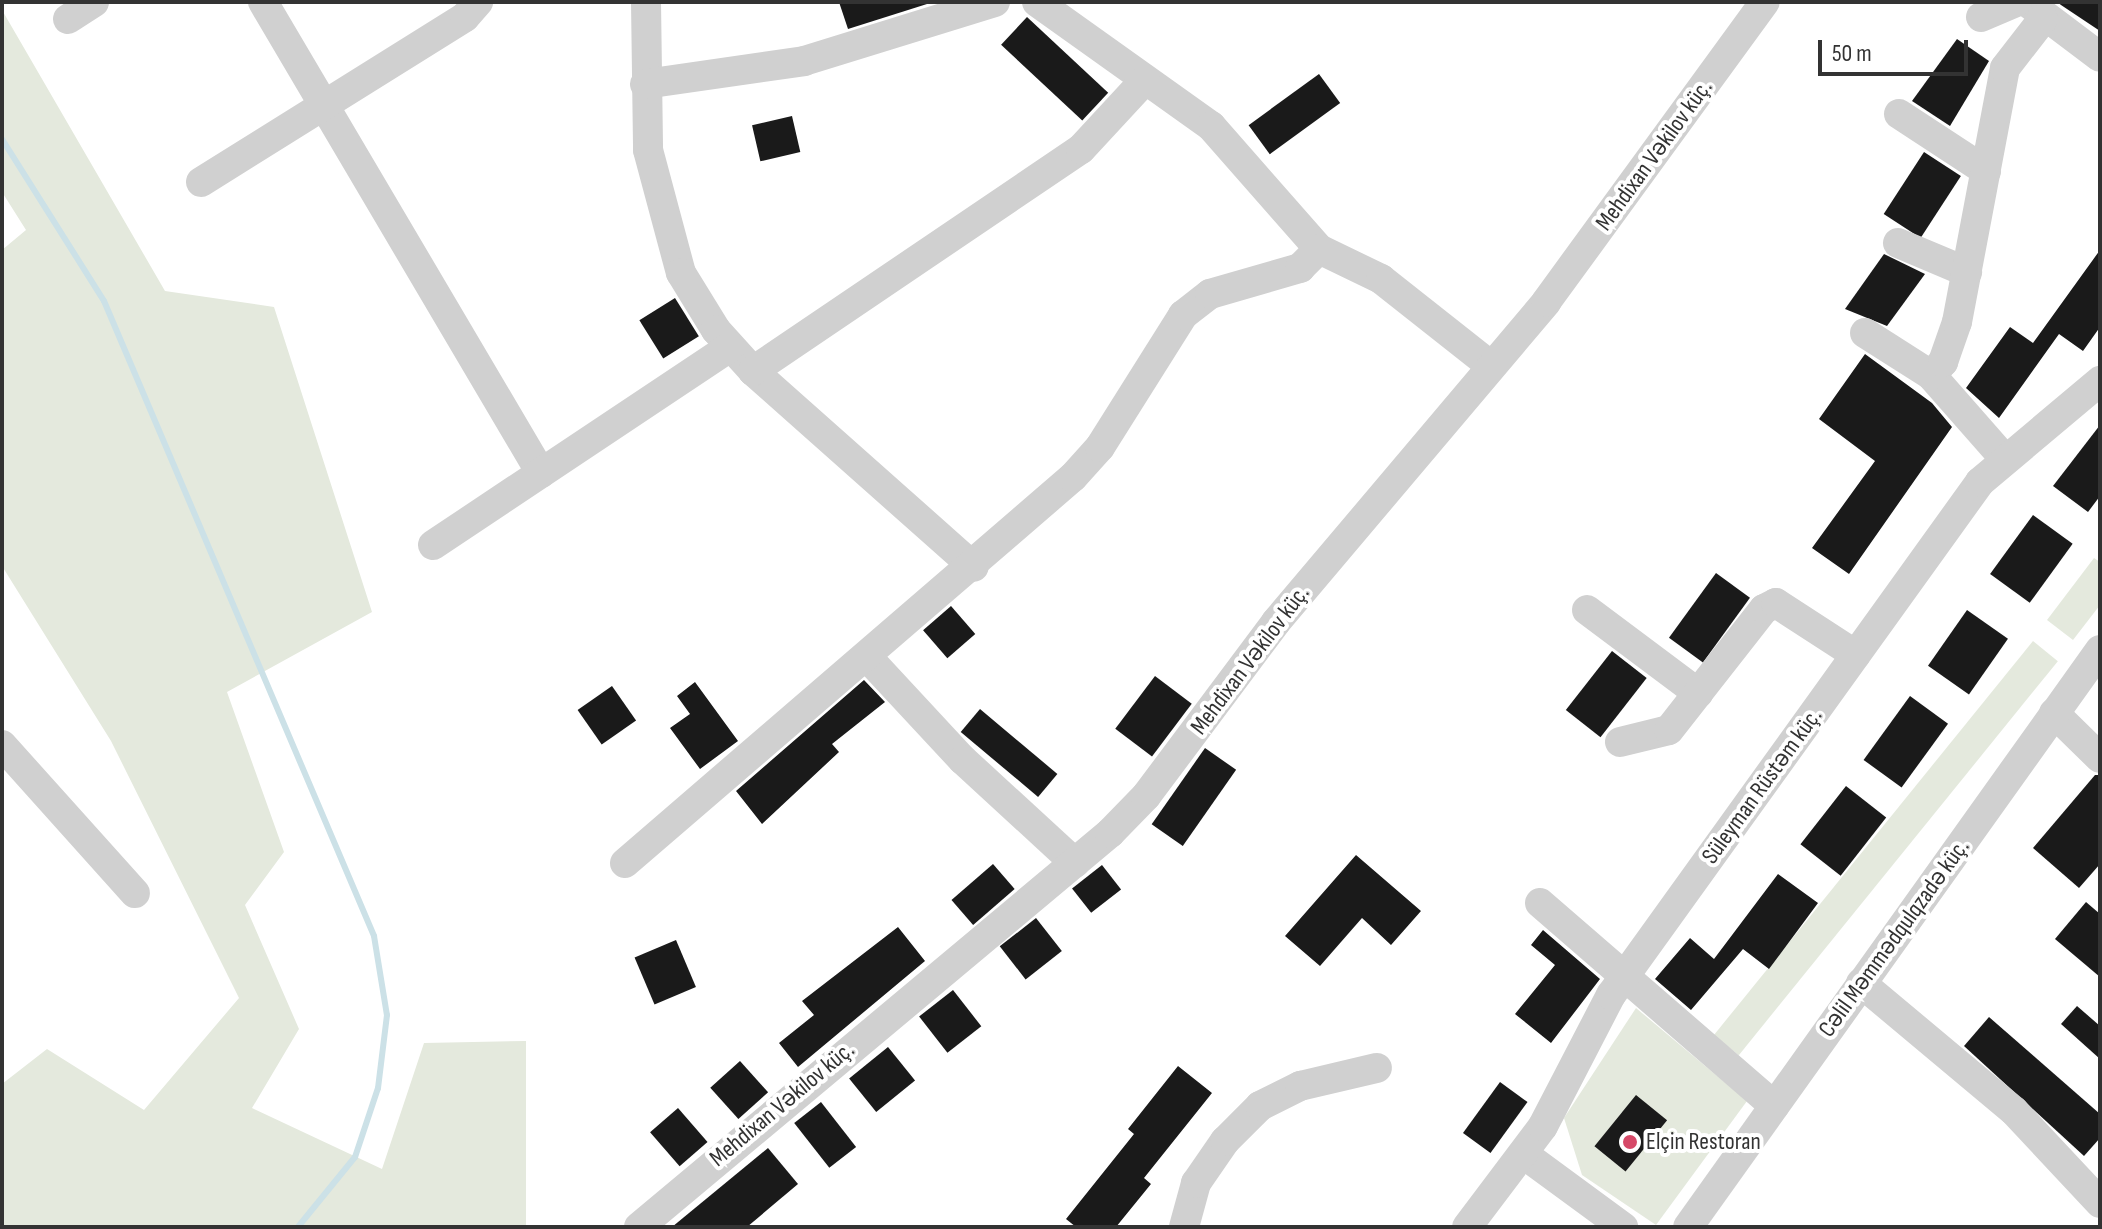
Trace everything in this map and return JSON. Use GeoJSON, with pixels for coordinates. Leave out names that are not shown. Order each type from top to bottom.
{"type":"FeatureCollection","features":[{"type":"Feature","properties":{"kind":"street"},"geometry":{"type":"LineString","coordinates":[[68,19],[94,2]]}},
{"type":"Feature","properties":{"kind":"street"},"geometry":{"type":"LineString","coordinates":[[263,2],[541,473]]}},
{"type":"Feature","properties":{"kind":"street"},"geometry":{"type":"LineString","coordinates":[[201,182],[322,102],[465,17],[478,2]]}},
{"type":"Feature","properties":{"kind":"street"},"geometry":{"type":"LineString","coordinates":[[646,2],[648,150],[681,273],[730,347],[753,371],[974,567]]}},
{"type":"Feature","properties":{"kind":"street"},"geometry":{"type":"LineString","coordinates":[[645,84],[804,61],[995,2]]}},
{"type":"Feature","properties":{"kind":"street"},"geometry":{"type":"LineString","coordinates":[[1037,2],[1211,126],[1319,249],[1381,279],[1491,366]]}},
{"type":"Feature","properties":{"kind":"street","name":"Mehdixan Vəkilov küç."},"geometry":{"type":"LineString","coordinates":[[639,1227],[1075,863],[1168,771],[1276,622],[1546,302],[1765,2]]}},
{"type":"Feature","properties":{"kind":"street"},"geometry":{"type":"LineString","coordinates":[[1981,17],[2017,2]]}},
{"type":"Feature","properties":{"kind":"street"},"geometry":{"type":"LineString","coordinates":[[1931,375],[1952,344],[2005,68],[2035,11],[2100,57]]}},
{"type":"Feature","properties":{"kind":"street"},"geometry":{"type":"LineString","coordinates":[[753,371],[1081,149],[1145,80]]}},
{"type":"Feature","properties":{"kind":"street"},"geometry":{"type":"LineString","coordinates":[[1899,114],[1986,171]]}},
{"type":"Feature","properties":{"kind":"street"},"geometry":{"type":"LineString","coordinates":[[1898,243],[1967,272]]}},
{"type":"Feature","properties":{"kind":"street"},"geometry":{"type":"LineString","coordinates":[[625,863],[869,659],[974,567],[1100,447],[1183,315],[1210,294],[1300,268],[1319,249]]}},
{"type":"Feature","properties":{"kind":"street"},"geometry":{"type":"LineString","coordinates":[[1865,333],[1931,375],[2003,457]]}},
{"type":"Feature","properties":{"kind":"street"},"geometry":{"type":"LineString","coordinates":[[433,545],[730,347]]}},
{"type":"Feature","properties":{"kind":"street","name":"Süleyman Rüstəm küç."},"geometry":{"type":"LineString","coordinates":[[1467,1227],[1525,1155],[1589,1031],[1625,976],[2003,457],[2100,381]]}},
{"type":"Feature","properties":{"kind":"street"},"geometry":{"type":"LineString","coordinates":[[1620,742],[1669,730],[1764,609],[1776,603],[1856,655]]}},
{"type":"Feature","properties":{"kind":"street"},"geometry":{"type":"LineString","coordinates":[[1587,610],[1698,693]]}},
{"type":"Feature","properties":{"kind":"street","name":"Cəlil Məmmədqulqzadə küç."},"geometry":{"type":"LineString","coordinates":[[1688,1227],[2100,650]]}},
{"type":"Feature","properties":{"kind":"street"},"geometry":{"type":"LineString","coordinates":[[869,659],[963,760],[1075,863]]}},
{"type":"Feature","properties":{"kind":"street"},"geometry":{"type":"LineString","coordinates":[[2054,713],[2100,758]]}},
{"type":"Feature","properties":{"kind":"street"},"geometry":{"type":"LineString","coordinates":[[2,745],[135,893]]}},
{"type":"Feature","properties":{"kind":"street"},"geometry":{"type":"LineString","coordinates":[[1540,903],[1774,1106]]}},
{"type":"Feature","properties":{"kind":"street"},"geometry":{"type":"LineString","coordinates":[[1861,983],[2004,1102],[2100,1203]]}},
{"type":"Feature","properties":{"kind":"street"},"geometry":{"type":"LineString","coordinates":[[1184,1227],[1196,1183],[1225,1141],[1260,1106],[1300,1086],[1377,1068]]}},
{"type":"Feature","properties":{"kind":"street"},"geometry":{"type":"LineString","coordinates":[[1525,1155],[1623,1227]]}},
{"type":"Feature","properties":{"kind":"shaded area"},"geometry":{"type":"Polygon","coordinates":[[[2,10],[165,291],[274,307],[372,612],[227,692],[284,852],[245,905],[299,1029],[252,1108],[382,1169],[424,1043],[526,1041],[526,1227],[2,1227],[2,1084],[47,1049],[144,1110],[239,998],[111,741],[2,566],[2,250],[26,230],[2,192],[2,10]]]}},
{"type":"Feature","properties":{"kind":"shaded area"},"geometry":{"type":"Polygon","coordinates":[[[2094,558],[2100,562],[2100,605],[2073,640],[2047,620],[2094,558]]]}},
{"type":"Feature","properties":{"kind":"shaded area"},"geometry":{"type":"Polygon","coordinates":[[[2033,641],[2058,661],[1739,1055],[1714,1035],[2033,641]]]}},
{"type":"Feature","properties":{"kind":"shaded area"},"geometry":{"type":"Polygon","coordinates":[[[1636,1008],[1747,1101],[1656,1225],[1582,1175],[1564,1118],[1636,1008]]]}},
{"type":"Feature","properties":{"kind":"building"},"geometry":{"type":"Polygon","coordinates":[[[839,2],[927,2],[927,4],[848,29],[839,2]]]}},
{"type":"Feature","properties":{"kind":"building"},"geometry":{"type":"Polygon","coordinates":[[[2057,2],[2100,2],[2100,31],[2061,5],[2057,2]]]}},
{"type":"Feature","properties":{"kind":"building"},"geometry":{"type":"Polygon","coordinates":[[[1027,17],[1108,93],[1082,120],[1001,45],[1027,17]]]}},
{"type":"Feature","properties":{"kind":"building"},"geometry":{"type":"Polygon","coordinates":[[[1957,39],[1989,61],[1950,126],[1912,101],[1957,39]]]}},
{"type":"Feature","properties":{"kind":"building"},"geometry":{"type":"Polygon","coordinates":[[[1319,74],[1340,103],[1270,154],[1249,125],[1319,74]]]}},
{"type":"Feature","properties":{"kind":"building"},"geometry":{"type":"Polygon","coordinates":[[[792,116],[800,152],[760,161],[752,125],[792,116]]]}},
{"type":"Feature","properties":{"kind":"building"},"geometry":{"type":"Polygon","coordinates":[[[1924,152],[1961,176],[1921,238],[1884,214],[1924,152]]]}},
{"type":"Feature","properties":{"kind":"building"},"geometry":{"type":"Polygon","coordinates":[[[2100,250],[2100,327],[2083,351],[2059,334],[1999,418],[1966,388],[2010,327],[2033,343],[2100,250]]]}},
{"type":"Feature","properties":{"kind":"building"},"geometry":{"type":"Polygon","coordinates":[[[1884,254],[1925,274],[1887,326],[1845,309],[1884,254]]]}},
{"type":"Feature","properties":{"kind":"building"},"geometry":{"type":"Polygon","coordinates":[[[675,298],[699,336],[663,358],[639,320],[675,298]]]}},
{"type":"Feature","properties":{"kind":"building"},"geometry":{"type":"Polygon","coordinates":[[[1865,354],[1932,403],[1952,427],[1849,574],[1812,548],[1875,461],[1819,419],[1865,354]]]}},
{"type":"Feature","properties":{"kind":"building"},"geometry":{"type":"Polygon","coordinates":[[[2100,425],[2100,496],[2088,512],[2053,486],[2100,425]]]}},
{"type":"Feature","properties":{"kind":"building"},"geometry":{"type":"Polygon","coordinates":[[[2033,515],[2073,544],[2030,603],[1990,574],[2033,515]]]}},
{"type":"Feature","properties":{"kind":"building"},"geometry":{"type":"Polygon","coordinates":[[[1716,573],[1750,598],[1703,662],[1669,638],[1716,573]]]}},
{"type":"Feature","properties":{"kind":"building"},"geometry":{"type":"Polygon","coordinates":[[[951,606],[975,634],[947,658],[923,630],[951,606]]]}},
{"type":"Feature","properties":{"kind":"building"},"geometry":{"type":"Polygon","coordinates":[[[1967,610],[2008,639],[1969,694],[1928,666],[1967,610]]]}},
{"type":"Feature","properties":{"kind":"building"},"geometry":{"type":"Polygon","coordinates":[[[1612,651],[1647,678],[1600,737],[1566,710],[1612,651]]]}},
{"type":"Feature","properties":{"kind":"building"},"geometry":{"type":"Polygon","coordinates":[[[1155,676],[1192,704],[1152,756],[1115,729],[1155,676]]]}},
{"type":"Feature","properties":{"kind":"building"},"geometry":{"type":"Polygon","coordinates":[[[864,680],[885,702],[832,744],[839,752],[762,824],[736,791],[864,680]]]}},
{"type":"Feature","properties":{"kind":"building"},"geometry":{"type":"Polygon","coordinates":[[[695,682],[738,741],[700,769],[670,728],[690,714],[677,696],[695,682]]]}},
{"type":"Feature","properties":{"kind":"building"},"geometry":{"type":"Polygon","coordinates":[[[612,686],[636,720],[602,744],[578,710],[612,686]]]}},
{"type":"Feature","properties":{"kind":"building"},"geometry":{"type":"Polygon","coordinates":[[[1910,696],[1948,724],[1902,788],[1864,760],[1910,696]]]}},
{"type":"Feature","properties":{"kind":"building"},"geometry":{"type":"Polygon","coordinates":[[[980,709],[1057,774],[1038,797],[961,732],[980,709]]]}},
{"type":"Feature","properties":{"kind":"building"},"geometry":{"type":"Polygon","coordinates":[[[1205,748],[1236,770],[1183,846],[1152,824],[1205,748]]]}},
{"type":"Feature","properties":{"kind":"building"},"geometry":{"type":"Polygon","coordinates":[[[2095,775],[2100,775],[2100,864],[2079,888],[2033,848],[2095,775]]]}},
{"type":"Feature","properties":{"kind":"building"},"geometry":{"type":"Polygon","coordinates":[[[1846,786],[1886,817],[1841,876],[1800,844],[1846,786]]]}},
{"type":"Feature","properties":{"kind":"building"},"geometry":{"type":"Polygon","coordinates":[[[1356,855],[1421,911],[1391,945],[1362,918],[1320,966],[1285,936],[1356,855]]]}},
{"type":"Feature","properties":{"kind":"building"},"geometry":{"type":"Polygon","coordinates":[[[993,864],[1015,889],[973,925],[951,900],[993,864]]]}},
{"type":"Feature","properties":{"kind":"building"},"geometry":{"type":"Polygon","coordinates":[[[1102,865],[1121,889],[1091,913],[1072,888],[1102,865]]]}},
{"type":"Feature","properties":{"kind":"building"},"geometry":{"type":"Polygon","coordinates":[[[1778,874],[1818,903],[1769,969],[1743,949],[1691,1010],[1655,979],[1690,938],[1714,959],[1778,874]]]}},
{"type":"Feature","properties":{"kind":"building"},"geometry":{"type":"Polygon","coordinates":[[[2086,902],[2100,914],[2100,977],[2055,939],[2086,902]]]}},
{"type":"Feature","properties":{"kind":"building"},"geometry":{"type":"Polygon","coordinates":[[[1036,918],[1062,951],[1026,979],[1000,946],[1036,918]]]}},
{"type":"Feature","properties":{"kind":"building"},"geometry":{"type":"Polygon","coordinates":[[[898,927],[925,961],[798,1067],[779,1043],[814,1015],[802,1001],[898,927]]]}},
{"type":"Feature","properties":{"kind":"building"},"geometry":{"type":"Polygon","coordinates":[[[1543,930],[1600,979],[1551,1043],[1515,1014],[1555,965],[1531,945],[1543,930]]]}},
{"type":"Feature","properties":{"kind":"building"},"geometry":{"type":"Polygon","coordinates":[[[676,940],[696,987],[655,1005],[635,958],[676,940]]]}},
{"type":"Feature","properties":{"kind":"building"},"geometry":{"type":"Polygon","coordinates":[[[953,990],[981,1026],[947,1053],[919,1016],[953,990]]]}},
{"type":"Feature","properties":{"kind":"building"},"geometry":{"type":"Polygon","coordinates":[[[2077,1006],[2100,1026],[2100,1059],[2061,1024],[2077,1006]]]}},
{"type":"Feature","properties":{"kind":"building"},"geometry":{"type":"Polygon","coordinates":[[[1989,1017],[2100,1114],[2100,1138],[2084,1156],[1964,1046],[1989,1017]]]}},
{"type":"Feature","properties":{"kind":"building"},"geometry":{"type":"Polygon","coordinates":[[[888,1047],[915,1080],[876,1112],[849,1078],[888,1047]]]}},
{"type":"Feature","properties":{"kind":"building"},"geometry":{"type":"Polygon","coordinates":[[[740,1061],[768,1092],[738,1119],[710,1088],[740,1061]]]}},
{"type":"Feature","properties":{"kind":"building"},"geometry":{"type":"Polygon","coordinates":[[[1178,1066],[1212,1093],[1144,1178],[1151,1184],[1116,1227],[1076,1227],[1066,1219],[1134,1134],[1128,1129],[1178,1066]]]}},
{"type":"Feature","properties":{"kind":"building"},"geometry":{"type":"Polygon","coordinates":[[[1500,1082],[1528,1102],[1490,1153],[1463,1133],[1500,1082]]]}},
{"type":"Feature","properties":{"kind":"building"},"geometry":{"type":"Polygon","coordinates":[[[1636,1095],[1667,1120],[1626,1171],[1594,1146],[1636,1095]]]}},
{"type":"Feature","properties":{"kind":"building"},"geometry":{"type":"Polygon","coordinates":[[[821,1102],[856,1147],[829,1168],[794,1123],[821,1102]]]}},
{"type":"Feature","properties":{"kind":"building"},"geometry":{"type":"Polygon","coordinates":[[[678,1108],[708,1142],[680,1166],[650,1132],[678,1108]]]}},
{"type":"Feature","properties":{"kind":"building"},"geometry":{"type":"Polygon","coordinates":[[[768,1148],[798,1184],[747,1227],[672,1227],[768,1148]]]}},
{"type":"Feature","properties":{"kind":"waterway"},"geometry":{"type":"LineString","coordinates":[[2,139],[104,301],[374,936],[387,1015],[378,1088],[355,1157],[298,1227]]}},
{"type":"Feature","properties":{"kind":"place","name":"Elçin Restoran"},"geometry":{"type":"Point","coordinates":[1630,1142]}}]}
